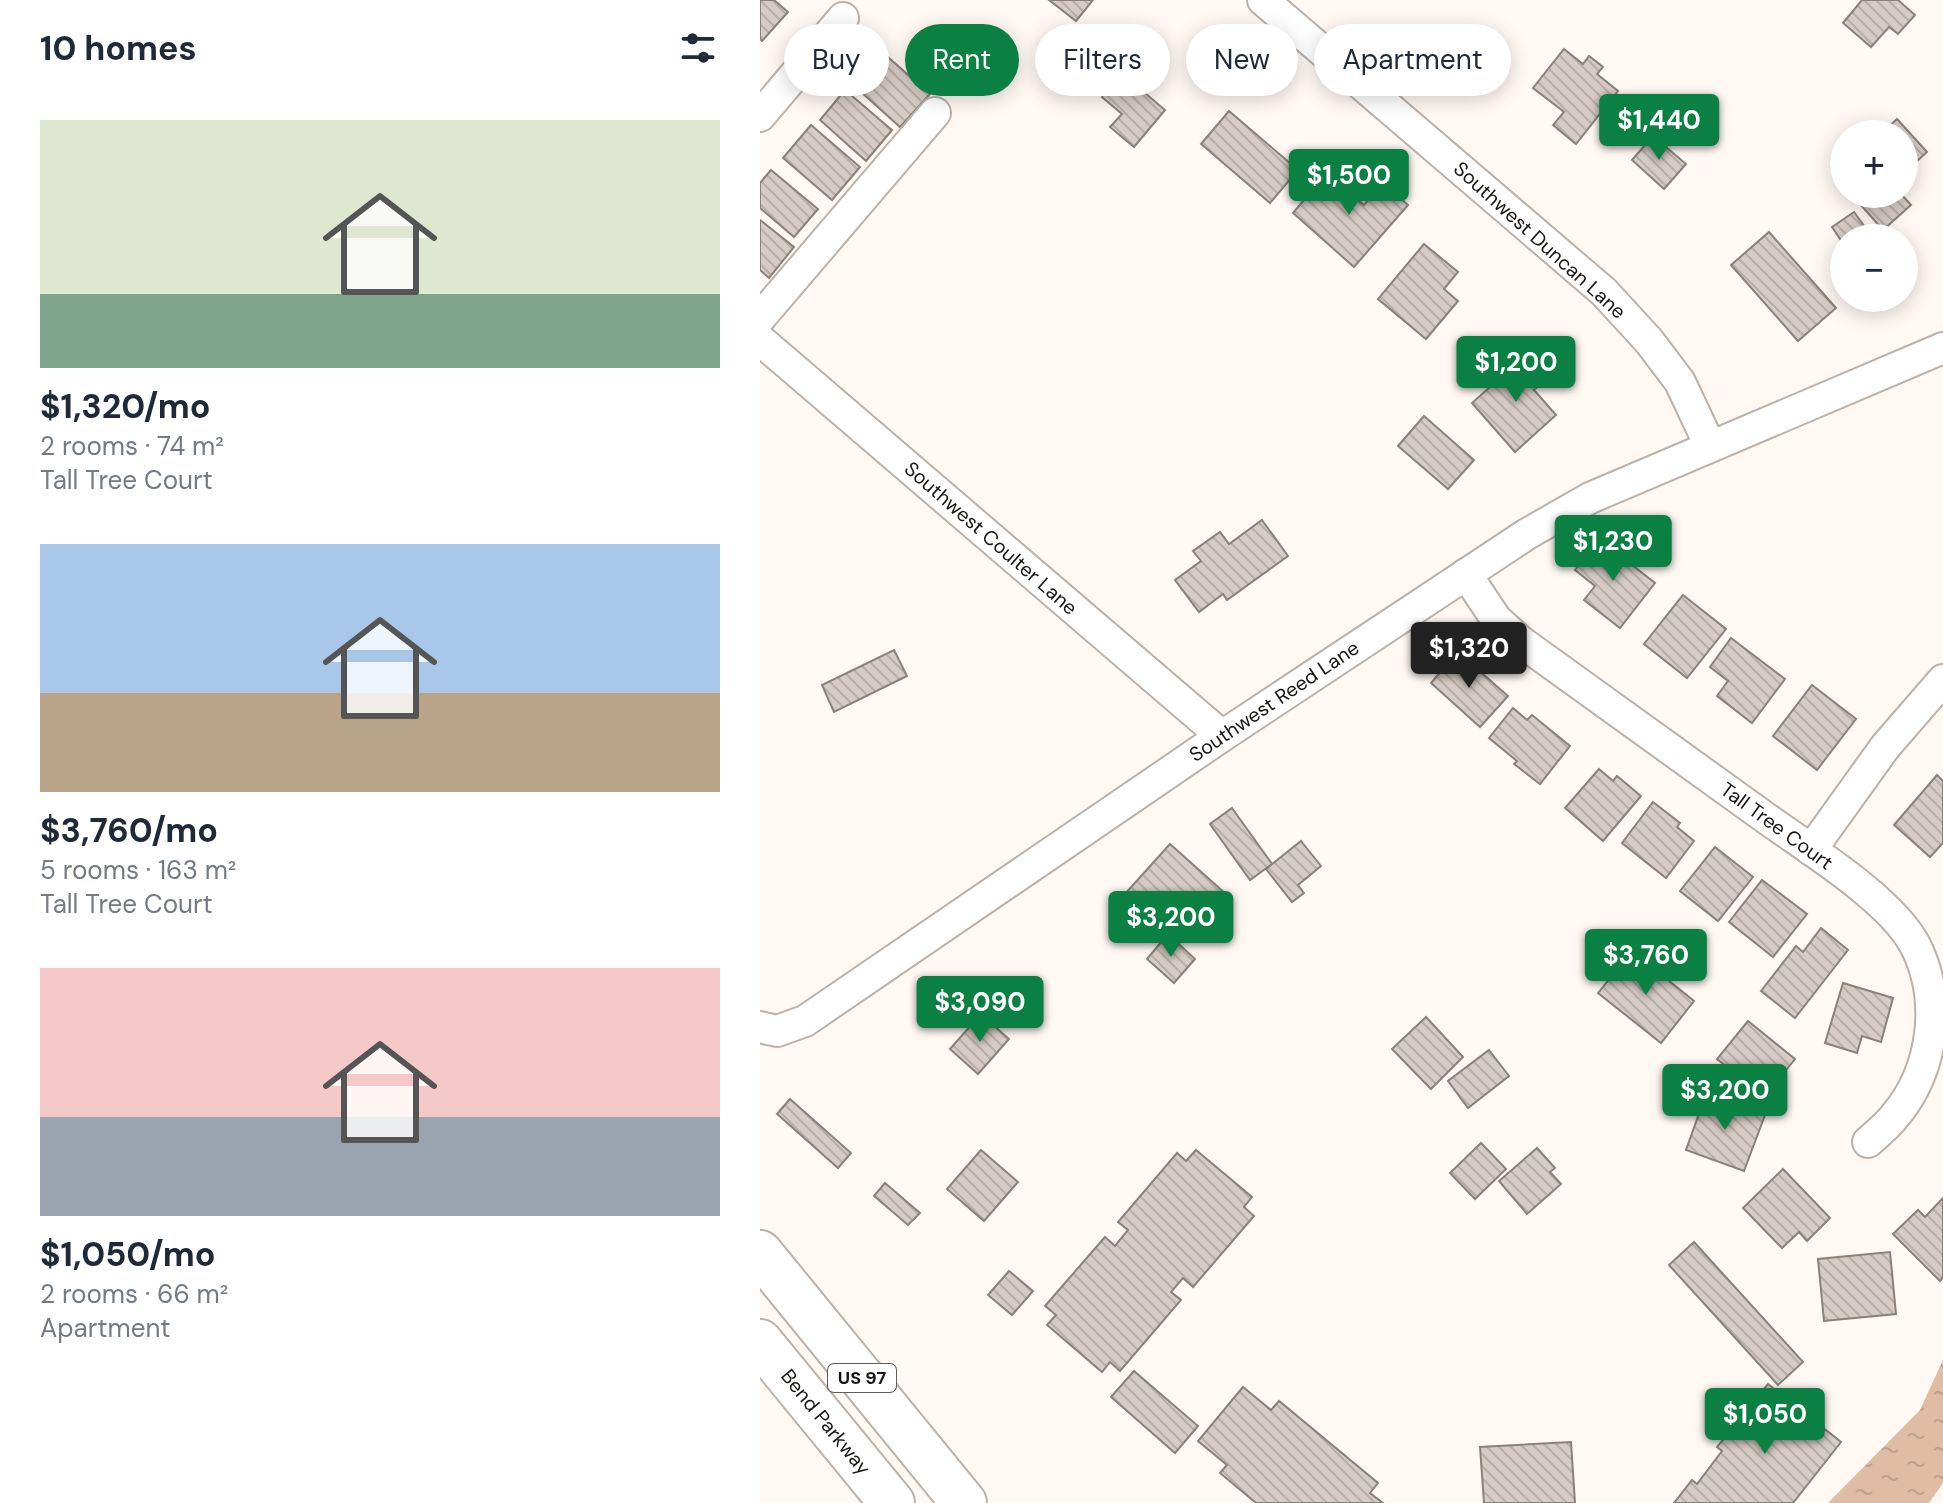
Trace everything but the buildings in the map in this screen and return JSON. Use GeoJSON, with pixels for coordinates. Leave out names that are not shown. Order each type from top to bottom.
{"type":"FeatureCollection","features":[{"type":"Feature","properties":{"kind":"highway","name":"US 97"},"geometry":{"type":"LineString","coordinates":[[760,1253],[964,1503]]}},
{"type":"Feature","properties":{"kind":"highway","name":"Bend Parkway"},"geometry":{"type":"LineString","coordinates":[[760,1342],[892,1503]]}},
{"type":"Feature","properties":{"kind":"street","name":"Southwest Duncan Lane"},"geometry":{"type":"LineString","coordinates":[[1263,0],[1604,292],[1649,341],[1680,382],[1710,446]]}},
{"type":"Feature","properties":{"kind":"street"},"geometry":{"type":"LineString","coordinates":[[760,116],[843,18]]}},
{"type":"Feature","properties":{"kind":"street"},"geometry":{"type":"LineString","coordinates":[[760,318],[935,113]]}},
{"type":"Feature","properties":{"kind":"street","name":"Southwest Coulter Lane"},"geometry":{"type":"LineString","coordinates":[[760,340],[1222,736]]}},
{"type":"Feature","properties":{"kind":"street","name":"Southwest Reed Lane"},"geometry":{"type":"LineString","coordinates":[[760,1027],[777,1031],[805,1021],[1222,736],[1527,534],[1590,498],[1943,348]]}},
{"type":"Feature","properties":{"kind":"street","name":"Tall Tree Court"},"geometry":{"type":"LineString","coordinates":[[1466,574],[1496,619],[1520,641],[1811,850],[1884,906],[1901,923],[1916,946],[1927,975],[1933,1013],[1928,1053],[1914,1087],[1895,1116],[1868,1142]]}},
{"type":"Feature","properties":{"kind":"street"},"geometry":{"type":"LineString","coordinates":[[1811,850],[1885,747],[1943,680]]}},
{"type":"Feature","properties":{"kind":"water"},"geometry":{"type":"Polygon","coordinates":[[[1943,1360],[1943,1483],[1929,1503],[1828,1503],[1920,1410],[1943,1360]]]}}]}
